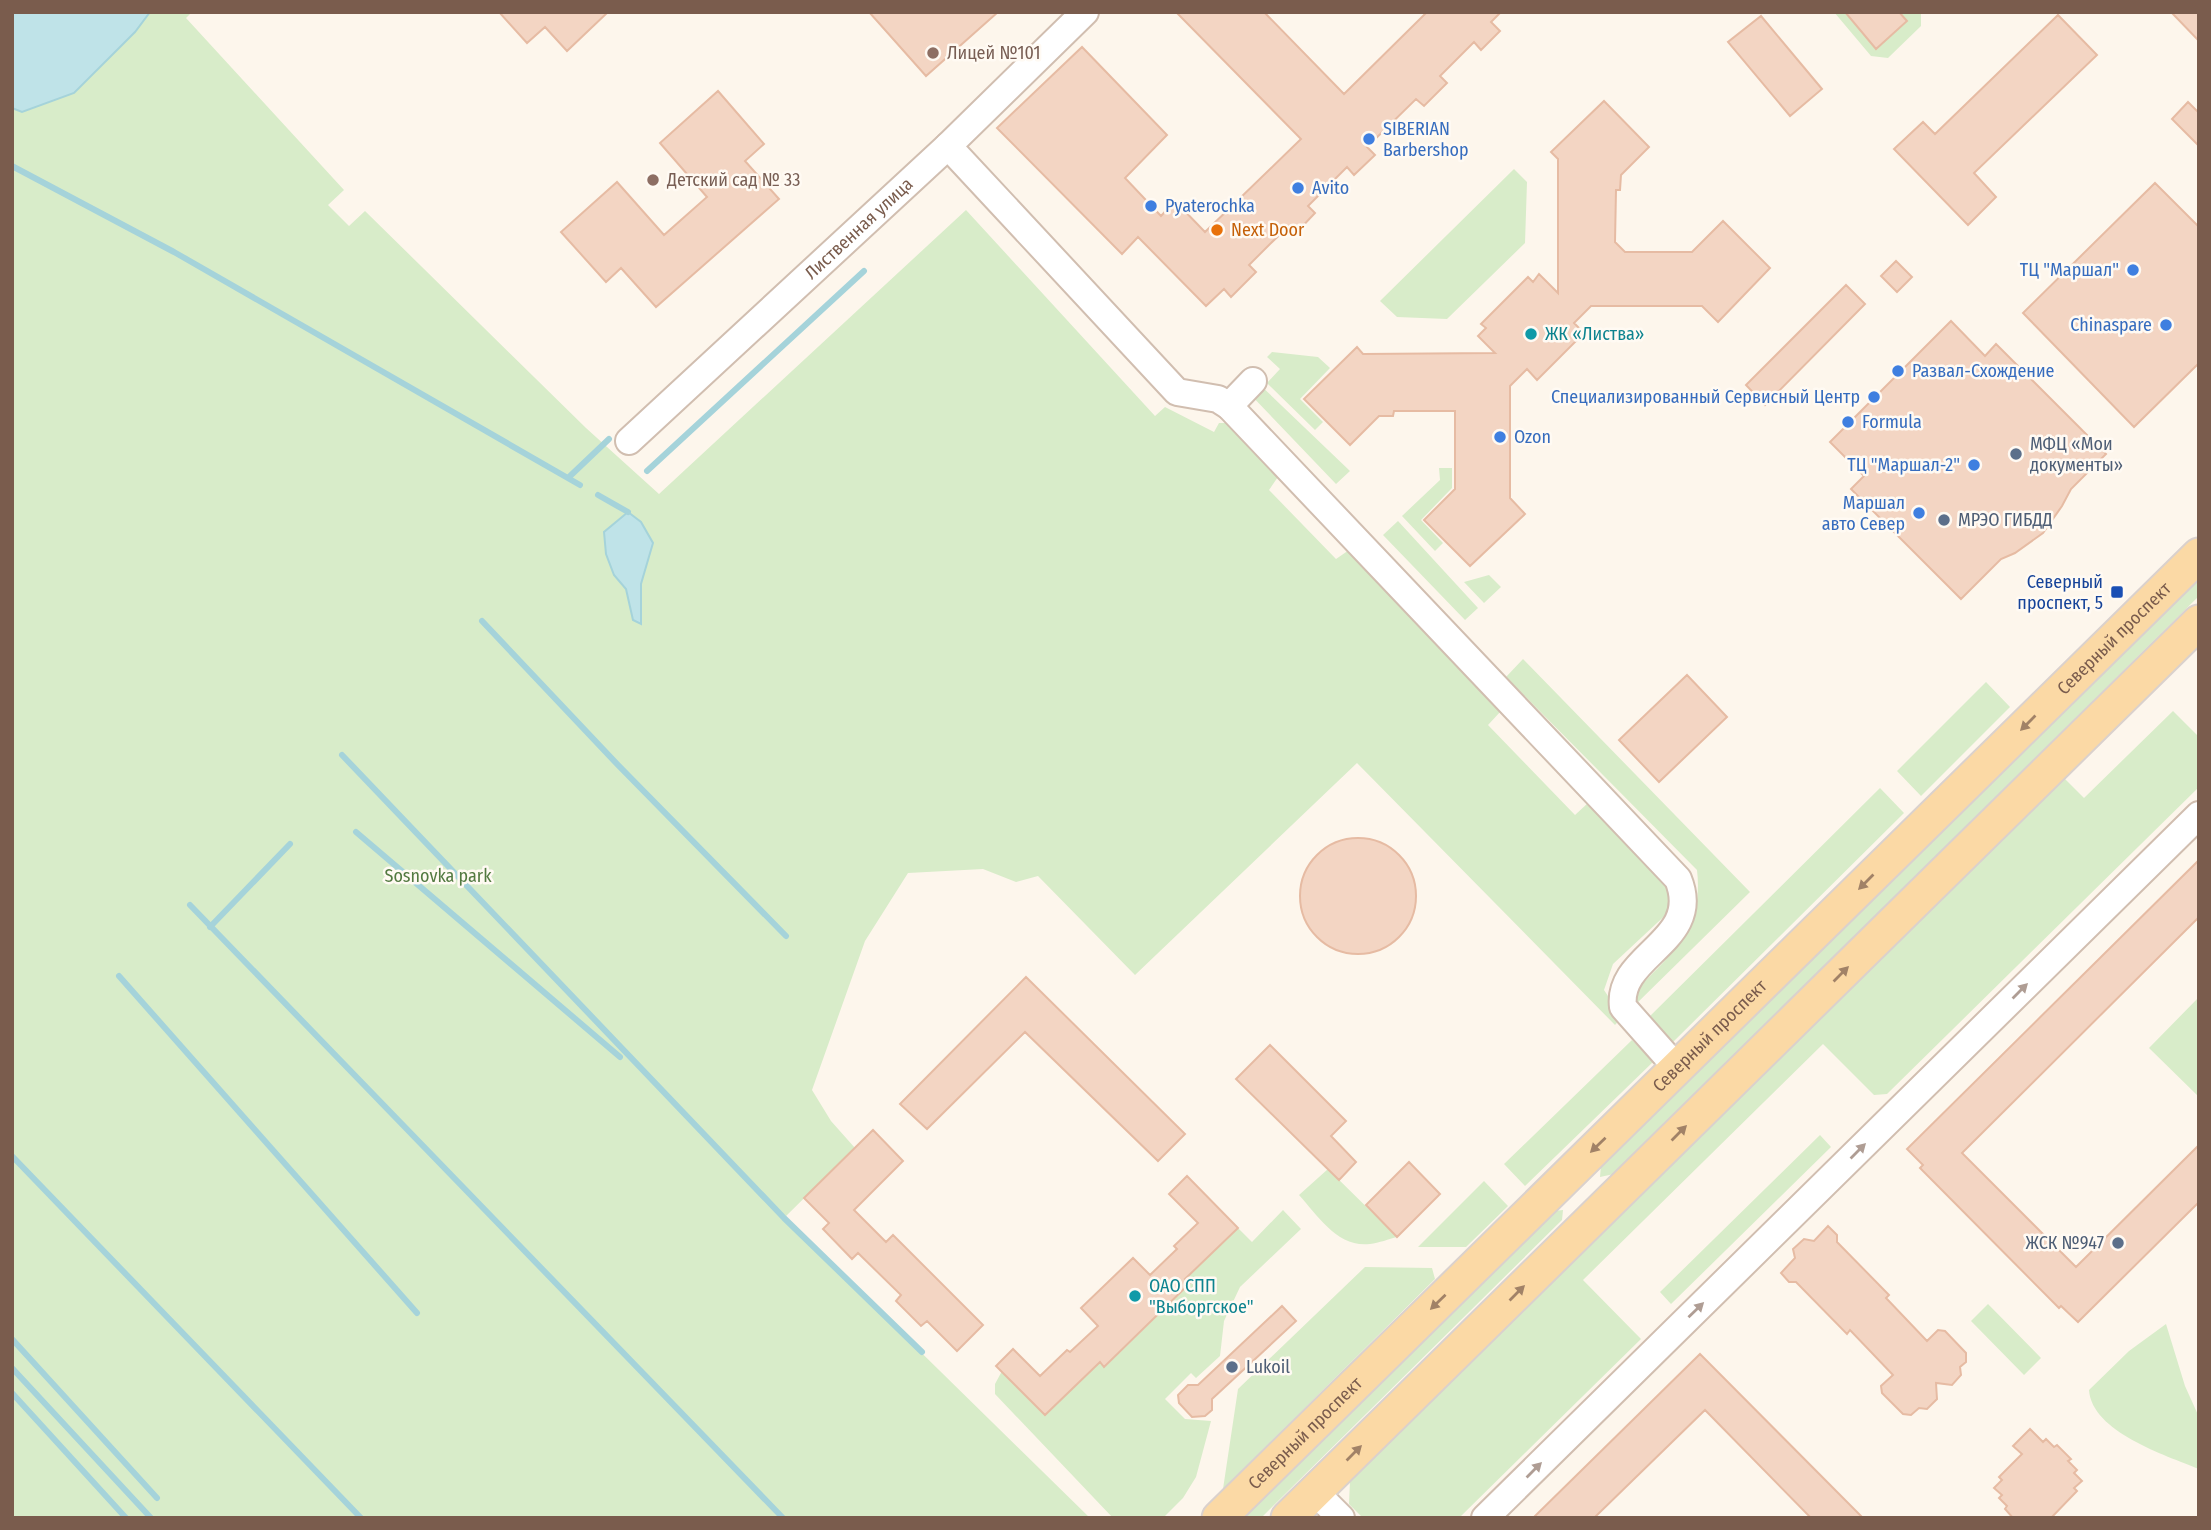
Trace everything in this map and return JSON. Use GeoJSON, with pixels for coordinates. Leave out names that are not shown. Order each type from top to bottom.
{"type":"FeatureCollection","features":[{"type":"Feature","properties":{"kind":"main road","name":"Северный проспект"},"geometry":{"type":"LineString","coordinates":[[1219,1518],[2199,555]]}},
{"type":"Feature","properties":{"kind":"main road"},"geometry":{"type":"LineString","coordinates":[[1288,1518],[2199,622]]}},
{"type":"Feature","properties":{"kind":"street","name":"Лиственная улица"},"geometry":{"type":"LineString","coordinates":[[629,441],[948,146],[1085,12]]}},
{"type":"Feature","properties":{"kind":"street"},"geometry":{"type":"LineString","coordinates":[[948,146],[1177,392],[1218,399],[1229,406],[1678,879],[1682,889],[1683,911],[1677,926],[1627,980],[1621,995],[1623,1007],[1677,1068]]}},
{"type":"Feature","properties":{"kind":"street"},"geometry":{"type":"LineString","coordinates":[[1229,406],[1253,382]]}},
{"type":"Feature","properties":{"kind":"street"},"geometry":{"type":"LineString","coordinates":[[1485,1518],[2199,815]]}},
{"type":"Feature","properties":{"kind":"street"},"geometry":{"type":"LineString","coordinates":[[1315,1492],[1340,1518]]}},
{"type":"Feature","properties":{"kind":"green space","name":"Sosnovka park"},"geometry":{"type":"Polygon","coordinates":[[[12,12],[192,12],[186,18],[344,190],[328,205],[349,226],[365,211],[586,428],[659,494],[966,210],[1155,416],[1165,407],[1214,432],[1219,423],[1229,423],[1280,474],[1269,490],[1336,559],[1352,548],[1501,711],[1488,725],[1575,815],[1588,803],[1666,878],[1672,909],[1613,964],[1604,990],[1622,1017],[1615,1025],[1357,763],[1135,975],[1038,876],[1016,882],[983,869],[908,873],[865,941],[812,1090],[831,1121],[855,1148],[784,1218],[1090,1518],[12,1518],[12,12]]]}},
{"type":"Feature","properties":{"kind":"green space"},"geometry":{"type":"Polygon","coordinates":[[[1834,12],[1921,12],[1921,26],[1888,58],[1871,56],[1834,12]]]}},
{"type":"Feature","properties":{"kind":"green space"},"geometry":{"type":"Polygon","coordinates":[[[1514,169],[1527,182],[1525,243],[1447,319],[1397,317],[1380,301],[1514,169]]]}},
{"type":"Feature","properties":{"kind":"green space"},"geometry":{"type":"Polygon","coordinates":[[[1272,352],[1318,357],[1330,368],[1300,399],[1323,422],[1315,430],[1267,383],[1280,369],[1267,357],[1272,352]]]}},
{"type":"Feature","properties":{"kind":"green space"},"geometry":{"type":"Polygon","coordinates":[[[1257,382],[1350,471],[1336,484],[1248,392],[1257,382]]]}},
{"type":"Feature","properties":{"kind":"green space"},"geometry":{"type":"Polygon","coordinates":[[[1439,468],[1452,468],[1452,488],[1421,520],[1443,543],[1435,551],[1402,516],[1440,480],[1439,468]]]}},
{"type":"Feature","properties":{"kind":"green space"},"geometry":{"type":"Polygon","coordinates":[[[1398,521],[1478,608],[1465,620],[1383,535],[1398,521]]]}},
{"type":"Feature","properties":{"kind":"green space"},"geometry":{"type":"Polygon","coordinates":[[[1489,575],[1501,587],[1484,603],[1464,582],[1489,575]]]}},
{"type":"Feature","properties":{"kind":"green space"},"geometry":{"type":"Polygon","coordinates":[[[2199,577],[2199,596],[1614,1174],[1600,1177],[1601,1165],[2199,577]]]}},
{"type":"Feature","properties":{"kind":"green space"},"geometry":{"type":"Polygon","coordinates":[[[1523,659],[1750,892],[1633,1007],[1632,994],[1672,953],[1690,925],[1698,891],[1697,870],[1506,677],[1523,659]]]}},
{"type":"Feature","properties":{"kind":"green space"},"geometry":{"type":"Polygon","coordinates":[[[1986,682],[2010,707],[1921,796],[1897,771],[1986,682]]]}},
{"type":"Feature","properties":{"kind":"green space"},"geometry":{"type":"Polygon","coordinates":[[[2173,711],[2199,737],[2199,787],[1887,1094],[1874,1095],[1823,1044],[1583,1280],[1641,1339],[1459,1518],[1363,1518],[1349,1504],[1350,1481],[2064,778],[2084,798],[2173,711]]]}},
{"type":"Feature","properties":{"kind":"green space"},"geometry":{"type":"Polygon","coordinates":[[[1880,788],[1904,813],[1671,1044],[1646,1020],[1880,788]]]}},
{"type":"Feature","properties":{"kind":"green space"},"geometry":{"type":"Polygon","coordinates":[[[2199,997],[2199,1097],[2149,1048],[2199,997]]]}},
{"type":"Feature","properties":{"kind":"green space"},"geometry":{"type":"Polygon","coordinates":[[[1632,1040],[1653,1062],[1525,1186],[1504,1164],[1632,1040]]]}},
{"type":"Feature","properties":{"kind":"green space"},"geometry":{"type":"Polygon","coordinates":[[[1820,1135],[1831,1147],[1671,1304],[1660,1292],[1820,1135]]]}},
{"type":"Feature","properties":{"kind":"green space"},"geometry":{"type":"Polygon","coordinates":[[[1328,1169],[1397,1237],[1359,1244],[1338,1236],[1321,1221],[1299,1195],[1328,1169]]]}},
{"type":"Feature","properties":{"kind":"green space"},"geometry":{"type":"Polygon","coordinates":[[[1484,1181],[1508,1206],[1466,1247],[1418,1247],[1484,1181]]]}},
{"type":"Feature","properties":{"kind":"green space"},"geometry":{"type":"Polygon","coordinates":[[[1283,1210],[1301,1229],[1240,1287],[1224,1321],[1220,1356],[1196,1378],[1191,1373],[1165,1399],[1185,1419],[1211,1421],[1196,1477],[1183,1498],[1163,1518],[1113,1518],[995,1394],[995,1384],[1002,1371],[1045,1415],[1100,1362],[1105,1367],[1190,1284],[1185,1279],[1238,1228],[1252,1242],[1283,1210]]]}},
{"type":"Feature","properties":{"kind":"green space"},"geometry":{"type":"Polygon","coordinates":[[[1563,1210],[1562,1220],[1261,1518],[1240,1518],[1554,1211],[1563,1210]]]}},
{"type":"Feature","properties":{"kind":"green space"},"geometry":{"type":"Polygon","coordinates":[[[1365,1267],[1432,1268],[1435,1279],[1223,1489],[1238,1389],[1365,1267]]]}},
{"type":"Feature","properties":{"kind":"green space"},"geometry":{"type":"Polygon","coordinates":[[[1988,1304],[2041,1358],[2024,1375],[1971,1321],[1988,1304]]]}},
{"type":"Feature","properties":{"kind":"green space"},"geometry":{"type":"Polygon","coordinates":[[[2166,1324],[2185,1386],[2199,1417],[2199,1469],[2150,1449],[2116,1430],[2093,1405],[2089,1390],[2129,1351],[2166,1324]]]}},
{"type":"Feature","properties":{"kind":"water"},"geometry":{"type":"Polygon","coordinates":[[[12,12],[150,12],[135,32],[74,93],[22,112],[12,108],[12,12]]]}},
{"type":"Feature","properties":{"kind":"water"},"geometry":{"type":"Polygon","coordinates":[[[628,512],[641,522],[653,543],[641,584],[641,624],[633,620],[626,589],[614,575],[606,554],[604,532],[628,512]]]}},
{"type":"Feature","properties":{"kind":"building"},"geometry":{"type":"Polygon","coordinates":[[[499,12],[608,12],[567,51],[545,27],[527,43],[499,12]]]}},
{"type":"Feature","properties":{"kind":"building"},"geometry":{"type":"Polygon","coordinates":[[[869,12],[998,12],[926,76],[869,12]]]}},
{"type":"Feature","properties":{"kind":"building"},"geometry":{"type":"Polygon","coordinates":[[[1176,12],[1264,12],[1344,94],[1427,12],[1501,12],[1491,22],[1500,31],[1481,50],[1474,42],[1440,76],[1447,83],[1424,106],[1416,99],[1367,147],[1375,155],[1354,175],[1347,167],[1308,206],[1315,213],[1296,233],[1289,226],[1249,265],[1256,272],[1231,297],[1224,289],[1206,306],[1138,237],[1122,254],[997,128],[1082,47],[1167,135],[1125,178],[1161,216],[1175,201],[1205,232],[1301,139],[1176,12]]]}},
{"type":"Feature","properties":{"kind":"building"},"geometry":{"type":"Polygon","coordinates":[[[1845,12],[1899,12],[1907,21],[1876,49],[1845,12]]]}},
{"type":"Feature","properties":{"kind":"building"},"geometry":{"type":"Polygon","coordinates":[[[2171,12],[2199,12],[2199,41],[2171,12]]]}},
{"type":"Feature","properties":{"kind":"building"},"geometry":{"type":"Polygon","coordinates":[[[2058,15],[2097,55],[1974,173],[1996,197],[1968,225],[1894,149],[1923,122],[1935,134],[2058,15]]]}},
{"type":"Feature","properties":{"kind":"building"},"geometry":{"type":"Polygon","coordinates":[[[1761,16],[1822,89],[1790,116],[1728,42],[1761,16]]]}},
{"type":"Feature","properties":{"kind":"building"},"geometry":{"type":"Polygon","coordinates":[[[718,91],[764,144],[745,161],[779,199],[656,307],[621,268],[606,282],[561,232],[617,182],[664,235],[707,197],[660,143],[718,91]]]}},
{"type":"Feature","properties":{"kind":"building","name":"ЖК «Листва»"},"geometry":{"type":"Polygon","coordinates":[[[1604,101],[1649,147],[1621,175],[1620,190],[1616,190],[1615,242],[1625,252],[1692,252],[1723,221],[1770,268],[1718,322],[1702,306],[1591,306],[1574,323],[1584,333],[1537,380],[1527,369],[1510,386],[1510,498],[1525,514],[1470,566],[1424,520],[1455,489],[1455,411],[1394,411],[1393,416],[1379,416],[1350,445],[1304,399],[1357,347],[1363,354],[1495,353],[1478,336],[1486,328],[1481,324],[1528,277],[1533,282],[1539,274],[1558,293],[1558,159],[1551,152],[1604,101]]]}},
{"type":"Feature","properties":{"kind":"building"},"geometry":{"type":"Polygon","coordinates":[[[2188,102],[2199,113],[2199,146],[2172,119],[2188,102]]]}},
{"type":"Feature","properties":{"kind":"building","name":"ТЦ \"Маршал\""},"geometry":{"type":"Polygon","coordinates":[[[2155,183],[2199,227],[2199,363],[2134,427],[2023,313],[2155,183]]]}},
{"type":"Feature","properties":{"kind":"building"},"geometry":{"type":"Polygon","coordinates":[[[1896,261],[1912,277],[1897,292],[1881,276],[1896,261]]]}},
{"type":"Feature","properties":{"kind":"building"},"geometry":{"type":"Polygon","coordinates":[[[1846,285],[1865,304],[1765,405],[1746,385],[1846,285]]]}},
{"type":"Feature","properties":{"kind":"building","name":"ТЦ \"Маршал-2\""},"geometry":{"type":"Polygon","coordinates":[[[1951,321],[1985,356],[1996,344],[2106,454],[2071,489],[2043,533],[2015,553],[2001,559],[1961,599],[1851,489],[1864,476],[1830,442],[1951,321]]]}},
{"type":"Feature","properties":{"kind":"building"},"geometry":{"type":"Polygon","coordinates":[[[1687,675],[1727,717],[1659,782],[1619,740],[1687,675]]]}},
{"type":"Feature","properties":{"kind":"building"},"geometry":{"type":"Polygon","coordinates":[[[1358,838],[1380,843],[1399,855],[1411,874],[1416,896],[1411,918],[1399,937],[1380,949],[1358,954],[1336,949],[1317,937],[1305,918],[1300,896],[1305,874],[1317,855],[1336,843],[1358,838]]]}},
{"type":"Feature","properties":{"kind":"building"},"geometry":{"type":"Polygon","coordinates":[[[2199,860],[2199,917],[1962,1153],[2076,1267],[2199,1145],[2199,1202],[2078,1322],[2061,1306],[2059,1308],[1920,1168],[1923,1165],[1907,1149],[2199,860]]]}},
{"type":"Feature","properties":{"kind":"building"},"geometry":{"type":"Polygon","coordinates":[[[1026,977],[1185,1134],[1158,1161],[1025,1032],[927,1129],[900,1104],[1026,977]]]}},
{"type":"Feature","properties":{"kind":"building"},"geometry":{"type":"Polygon","coordinates":[[[1270,1045],[1346,1121],[1331,1136],[1356,1162],[1339,1180],[1236,1079],[1270,1045]]]}},
{"type":"Feature","properties":{"kind":"building"},"geometry":{"type":"Polygon","coordinates":[[[873,1130],[903,1161],[854,1210],[886,1242],[893,1235],[983,1325],[957,1351],[927,1321],[921,1326],[896,1301],[901,1295],[858,1253],[852,1259],[823,1229],[829,1223],[804,1198],[873,1130]]]}},
{"type":"Feature","properties":{"kind":"building"},"geometry":{"type":"Polygon","coordinates":[[[1409,1162],[1440,1194],[1397,1237],[1366,1205],[1409,1162]]]}},
{"type":"Feature","properties":{"kind":"building","name":"ОАО СПП \"Выборгское\""},"geometry":{"type":"Polygon","coordinates":[[[1187,1176],[1238,1228],[1185,1279],[1190,1283],[1104,1367],[1100,1362],[1045,1415],[996,1366],[1013,1349],[1040,1376],[1098,1326],[1081,1308],[1133,1258],[1150,1275],[1177,1249],[1174,1246],[1198,1223],[1169,1194],[1187,1176]]]}},
{"type":"Feature","properties":{"kind":"building"},"geometry":{"type":"Polygon","coordinates":[[[1828,1226],[1837,1235],[1837,1242],[1889,1295],[1886,1298],[1927,1341],[1938,1330],[1945,1331],[1966,1353],[1966,1362],[1960,1367],[1961,1375],[1952,1385],[1936,1383],[1937,1399],[1927,1409],[1919,1408],[1911,1415],[1903,1414],[1882,1393],[1881,1386],[1893,1375],[1850,1330],[1847,1334],[1796,1282],[1789,1282],[1781,1273],[1795,1258],[1793,1249],[1804,1239],[1814,1241],[1828,1226]]]}},
{"type":"Feature","properties":{"kind":"building","name":"Lukoil"},"geometry":{"type":"Polygon","coordinates":[[[1282,1306],[1296,1321],[1212,1399],[1212,1410],[1205,1416],[1192,1417],[1179,1403],[1178,1395],[1188,1385],[1198,1385],[1282,1306]]]}},
{"type":"Feature","properties":{"kind":"building"},"geometry":{"type":"Polygon","coordinates":[[[1700,1354],[1863,1518],[1811,1518],[1705,1410],[1594,1518],[1533,1518],[1700,1354]]]}},
{"type":"Feature","properties":{"kind":"building"},"geometry":{"type":"Polygon","coordinates":[[[2030,1429],[2043,1442],[2046,1439],[2054,1447],[2057,1445],[2071,1459],[2068,1461],[2077,1470],[2074,1473],[2082,1481],[2074,1488],[2077,1491],[2051,1518],[2013,1518],[1999,1498],[2002,1495],[1994,1488],[2002,1480],[1999,1477],[2022,1454],[2013,1446],[2030,1429]]]}},
{"type":"Feature","properties":{"kind":"waterway"},"geometry":{"type":"LineString","coordinates":[[12,166],[174,252],[580,485]]}},
{"type":"Feature","properties":{"kind":"waterway"},"geometry":{"type":"LineString","coordinates":[[647,471],[864,271]]}},
{"type":"Feature","properties":{"kind":"waterway"},"geometry":{"type":"LineString","coordinates":[[568,478],[609,439]]}},
{"type":"Feature","properties":{"kind":"waterway"},"geometry":{"type":"LineString","coordinates":[[598,495],[628,512]]}},
{"type":"Feature","properties":{"kind":"waterway"},"geometry":{"type":"LineString","coordinates":[[482,621],[618,765],[786,936]]}},
{"type":"Feature","properties":{"kind":"waterway"},"geometry":{"type":"LineString","coordinates":[[342,755],[784,1218],[922,1352]]}},
{"type":"Feature","properties":{"kind":"waterway"},"geometry":{"type":"LineString","coordinates":[[356,832],[620,1057]]}},
{"type":"Feature","properties":{"kind":"waterway"},"geometry":{"type":"LineString","coordinates":[[210,927],[290,844]]}},
{"type":"Feature","properties":{"kind":"waterway"},"geometry":{"type":"LineString","coordinates":[[190,905],[783,1518]]}},
{"type":"Feature","properties":{"kind":"waterway"},"geometry":{"type":"LineString","coordinates":[[119,976],[417,1313]]}},
{"type":"Feature","properties":{"kind":"waterway"},"geometry":{"type":"LineString","coordinates":[[12,1156],[361,1518]]}},
{"type":"Feature","properties":{"kind":"waterway"},"geometry":{"type":"LineString","coordinates":[[12,1339],[157,1498]]}},
{"type":"Feature","properties":{"kind":"waterway"},"geometry":{"type":"LineString","coordinates":[[12,1368],[151,1518]]}},
{"type":"Feature","properties":{"kind":"waterway"},"geometry":{"type":"LineString","coordinates":[[12,1393],[126,1518]]}},
{"type":"Feature","properties":{"kind":"place","name":"Лицей №101"},"geometry":{"type":"Point","coordinates":[933,53]}},
{"type":"Feature","properties":{"kind":"place","name":"SIBERIAN Barbershop"},"geometry":{"type":"Point","coordinates":[1369,139]}},
{"type":"Feature","properties":{"kind":"place","name":"Детский сад № 33"},"geometry":{"type":"Point","coordinates":[653,180]}},
{"type":"Feature","properties":{"kind":"place","name":"Avito"},"geometry":{"type":"Point","coordinates":[1298,188]}},
{"type":"Feature","properties":{"kind":"place","name":"Pyaterochka"},"geometry":{"type":"Point","coordinates":[1151,206]}},
{"type":"Feature","properties":{"kind":"place","name":"Next Door"},"geometry":{"type":"Point","coordinates":[1217,230]}},
{"type":"Feature","properties":{"kind":"place","name":"ТЦ \"Маршал\""},"geometry":{"type":"Point","coordinates":[2133,270]}},
{"type":"Feature","properties":{"kind":"place","name":"Chinaspare"},"geometry":{"type":"Point","coordinates":[2166,325]}},
{"type":"Feature","properties":{"kind":"place","name":"ЖК «Листва»"},"geometry":{"type":"Point","coordinates":[1531,334]}},
{"type":"Feature","properties":{"kind":"place","name":"Развал-Схождение"},"geometry":{"type":"Point","coordinates":[1898,371]}},
{"type":"Feature","properties":{"kind":"place","name":"Специализированный Сервисный Центр"},"geometry":{"type":"Point","coordinates":[1874,397]}},
{"type":"Feature","properties":{"kind":"place","name":"Formula"},"geometry":{"type":"Point","coordinates":[1848,422]}},
{"type":"Feature","properties":{"kind":"place","name":"Ozon"},"geometry":{"type":"Point","coordinates":[1500,437]}},
{"type":"Feature","properties":{"kind":"place","name":"МФЦ «Мои документы»"},"geometry":{"type":"Point","coordinates":[2016,454]}},
{"type":"Feature","properties":{"kind":"place","name":"ТЦ \"Маршал-2\""},"geometry":{"type":"Point","coordinates":[1974,465]}},
{"type":"Feature","properties":{"kind":"place","name":"Маршал авто Север"},"geometry":{"type":"Point","coordinates":[1919,513]}},
{"type":"Feature","properties":{"kind":"place","name":"МРЭО ГИБДД"},"geometry":{"type":"Point","coordinates":[1944,520]}},
{"type":"Feature","properties":{"kind":"place","name":"Северный проспект, 5"},"geometry":{"type":"Point","coordinates":[2117,592]}},
{"type":"Feature","properties":{"kind":"place","name":"ЖСК №947"},"geometry":{"type":"Point","coordinates":[2118,1243]}},
{"type":"Feature","properties":{"kind":"place","name":"ОАО СПП \"Выборгское\""},"geometry":{"type":"Point","coordinates":[1135,1296]}},
{"type":"Feature","properties":{"kind":"place","name":"Lukoil"},"geometry":{"type":"Point","coordinates":[1232,1367]}}]}
